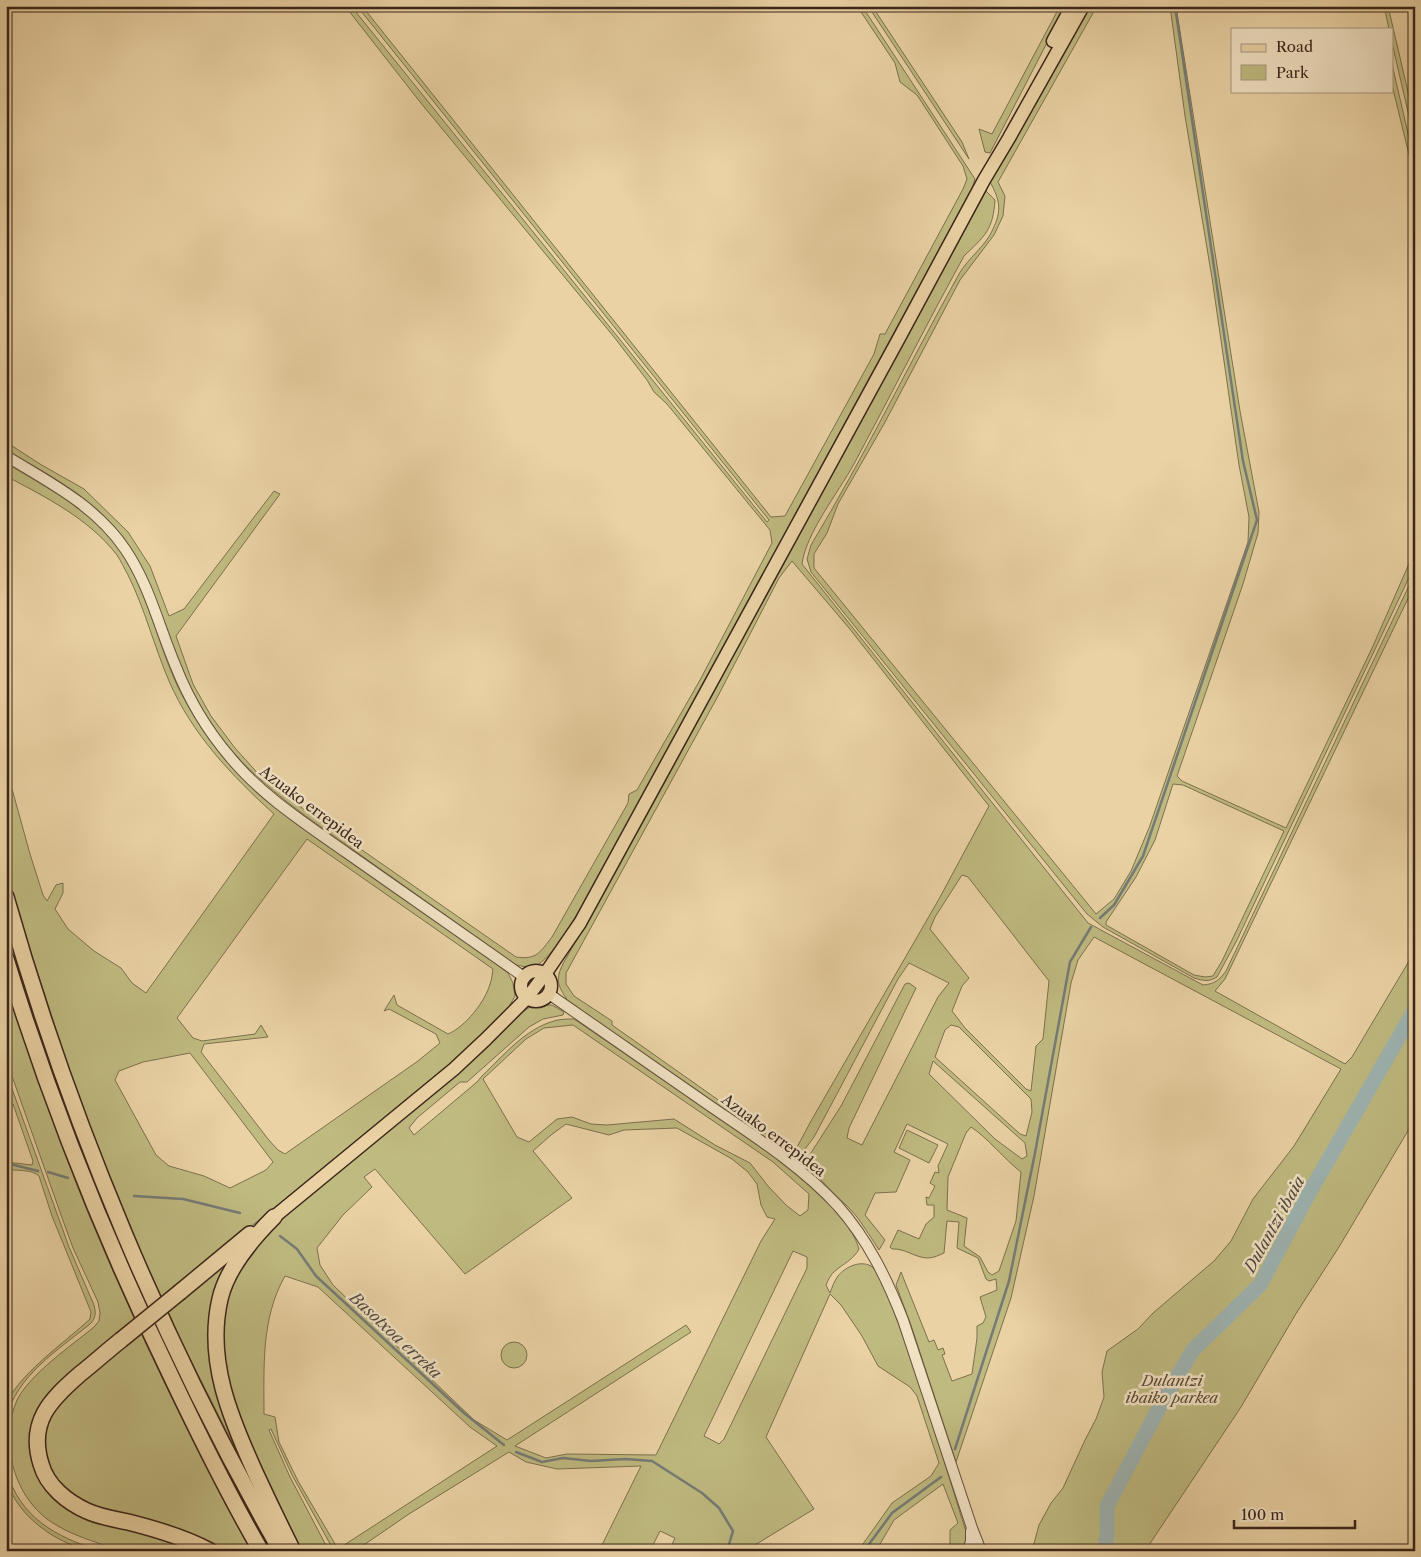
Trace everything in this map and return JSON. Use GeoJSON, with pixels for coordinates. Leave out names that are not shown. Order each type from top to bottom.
{"type":"FeatureCollection","features":[{"type":"Feature","properties":{"kind":"highway"},"geometry":{"type":"LineString","coordinates":[[6,897],[70,1094],[130,1245],[163,1321],[199,1396],[281,1551]]}},
{"type":"Feature","properties":{"kind":"highway"},"geometry":{"type":"LineString","coordinates":[[6,959],[53,1097],[114,1254],[188,1413],[261,1551]]}},
{"type":"Feature","properties":{"kind":"highway"},"geometry":{"type":"LineString","coordinates":[[210,1551],[190,1540],[173,1534],[87,1511],[61,1495],[53,1487],[43,1471],[37,1453],[37,1435],[41,1418],[50,1402],[60,1392],[242,1240],[274,1217]]}},
{"type":"Feature","properties":{"kind":"highway"},"geometry":{"type":"LineString","coordinates":[[274,1217],[260,1230],[239,1259],[220,1298],[217,1320],[217,1363],[223,1391],[239,1436],[293,1551]]}},
{"type":"Feature","properties":{"kind":"main road"},"geometry":{"type":"LineString","coordinates":[[990,168],[1004,135],[1072,6]]}},
{"type":"Feature","properties":{"kind":"main road"},"geometry":{"type":"LineString","coordinates":[[274,1217],[454,1068],[498,1028],[545,974],[580,923],[990,168],[1009,138],[1083,6]]}},
{"type":"Feature","properties":{"kind":"main road"},"geometry":{"type":"LineString","coordinates":[[534,971],[545,974],[550,980],[549,994],[542,1000],[534,1001],[526,998],[521,988],[524,977],[534,971]]}},
{"type":"Feature","properties":{"kind":"street","name":"Azuako errepidea"},"geometry":{"type":"LineString","coordinates":[[6,456],[85,507],[108,528],[125,549],[148,592],[176,667],[200,715],[220,744],[246,775],[302,821],[524,977]]}},
{"type":"Feature","properties":{"kind":"street","name":"Azuako errepidea"},"geometry":{"type":"LineString","coordinates":[[549,994],[774,1150],[820,1188],[849,1220],[873,1254],[893,1292],[981,1551]]}},
{"type":"Feature","properties":{"kind":"street"},"geometry":{"type":"LineString","coordinates":[[967,1551],[971,1542],[972,1528]]}},
{"type":"Feature","properties":{"kind":"green space"},"geometry":{"type":"Polygon","coordinates":[[[345,6],[351,6],[767,522],[769,520],[357,6],[362,6],[771,517],[785,516],[874,354],[880,334],[885,334],[967,179],[963,166],[917,95],[900,82],[895,63],[857,6],[862,6],[975,179],[972,189],[585,901],[555,947],[541,962],[533,967],[516,965],[306,816],[244,764],[215,730],[190,687],[148,581],[121,535],[109,521],[82,497],[6,450],[6,442],[84,489],[128,532],[150,566],[169,616],[184,609],[274,491],[280,494],[176,636],[193,684],[211,716],[235,748],[262,778],[313,816],[516,957],[529,957],[541,951],[552,937],[628,803],[629,794],[637,790],[700,680],[772,543],[770,530],[667,404],[654,392],[614,337],[420,102],[345,6]]]}},
{"type":"Feature","properties":{"kind":"green space"},"geometry":{"type":"Polygon","coordinates":[[[868,6],[872,6],[962,142],[969,159],[868,6]]]}},
{"type":"Feature","properties":{"kind":"green space"},"geometry":{"type":"Polygon","coordinates":[[[1060,6],[1066,6],[990,153],[985,152],[979,129],[992,134],[1060,6]]]}},
{"type":"Feature","properties":{"kind":"green space"},"geometry":{"type":"Polygon","coordinates":[[[1087,6],[1097,6],[998,182],[1005,196],[1003,216],[994,235],[960,280],[884,424],[838,504],[827,533],[814,554],[814,568],[1096,914],[1114,899],[1131,871],[1149,828],[1248,542],[1249,517],[1239,465],[1212,278],[1185,116],[1170,6],[1176,6],[1240,411],[1259,512],[1258,533],[1243,584],[1177,776],[1182,781],[1286,828],[1373,646],[1415,550],[1415,565],[1236,942],[1217,977],[1211,980],[1194,978],[1103,927],[1087,914],[811,572],[807,559],[811,545],[959,274],[986,241],[993,229],[998,216],[999,205],[990,182],[1087,6]],[[1173,784],[1155,840],[1136,877],[1106,922],[1106,925],[1194,975],[1213,976],[1284,831],[1183,785],[1173,784]]]}},
{"type":"Feature","properties":{"kind":"green space"},"geometry":{"type":"Polygon","coordinates":[[[1384,6],[1388,6],[1393,28],[1389,28],[1384,6]]]}},
{"type":"Feature","properties":{"kind":"green space"},"geometry":{"type":"Polygon","coordinates":[[[1394,32],[1415,122],[1415,142],[1394,52],[1394,32]]]}},
{"type":"Feature","properties":{"kind":"green space"},"geometry":{"type":"Polygon","coordinates":[[[1394,73],[1415,164],[1415,179],[1394,92],[1394,73]]]}},
{"type":"Feature","properties":{"kind":"green space","name":"Dulantzi ibaiko parkea"},"geometry":{"type":"Polygon","coordinates":[[[986,191],[995,200],[990,226],[983,237],[964,256],[854,464],[816,526],[802,564],[1088,923],[1203,985],[1214,983],[1221,977],[1226,971],[1415,573],[1415,584],[1225,979],[1215,991],[1345,1064],[1352,1057],[1415,951],[1415,1119],[1241,1407],[1145,1551],[1032,1551],[1039,1525],[1051,1503],[1063,1488],[1096,1419],[1104,1397],[1102,1372],[1107,1351],[1138,1329],[1153,1313],[1214,1261],[1231,1241],[1253,1199],[1294,1146],[1341,1069],[1094,937],[1078,960],[1071,983],[1034,1196],[1011,1298],[956,1462],[896,1285],[901,1272],[929,1342],[934,1340],[938,1350],[943,1348],[945,1354],[942,1355],[952,1381],[972,1374],[977,1326],[983,1323],[986,1317],[980,1297],[997,1290],[996,1279],[989,1281],[986,1279],[978,1258],[957,1248],[959,1222],[947,1221],[944,1253],[936,1256],[923,1258],[890,1247],[898,1230],[919,1239],[926,1224],[934,1217],[934,1205],[927,1205],[926,1197],[929,1198],[935,1186],[930,1183],[935,1172],[939,1173],[938,1166],[948,1144],[907,1124],[894,1152],[910,1160],[896,1192],[875,1193],[865,1215],[885,1240],[879,1250],[857,1217],[817,1174],[809,1156],[841,1106],[905,984],[909,983],[916,988],[849,1128],[847,1138],[862,1145],[938,997],[949,983],[909,963],[898,979],[814,1137],[802,1153],[784,1152],[568,1001],[561,991],[558,978],[564,962],[648,813],[986,191]],[[792,561],[779,578],[718,696],[566,973],[566,984],[574,996],[612,1021],[612,1025],[785,1147],[796,1149],[939,899],[989,806],[849,628],[792,561]],[[962,875],[935,917],[930,929],[969,978],[962,986],[952,1011],[965,1028],[1026,1089],[1031,1091],[1036,1046],[1043,1039],[1049,981],[968,877],[962,875]],[[951,1025],[945,1030],[935,1057],[1020,1134],[1026,1136],[1032,1112],[1031,1099],[959,1027],[951,1025]],[[933,1061],[929,1074],[995,1139],[1022,1159],[1027,1156],[1025,1143],[933,1061]],[[971,1127],[966,1133],[948,1177],[947,1210],[967,1218],[964,1246],[980,1257],[988,1272],[992,1275],[999,1271],[1016,1221],[1021,1172],[971,1127]]]}},
{"type":"Feature","properties":{"kind":"green space"},"geometry":{"type":"Polygon","coordinates":[[[6,463],[72,504],[88,516],[115,543],[126,559],[141,589],[170,669],[185,701],[199,724],[229,764],[261,796],[297,824],[508,973],[513,983],[515,996],[507,1010],[459,1056],[279,1204],[174,1286],[182,1297],[242,1247],[213,1323],[257,1491],[185,1349],[144,1259],[93,1135],[66,1060],[6,870],[6,767],[43,895],[47,901],[56,885],[63,883],[63,893],[55,909],[68,929],[94,951],[121,968],[132,983],[146,993],[274,814],[228,769],[189,719],[169,681],[139,601],[117,555],[93,530],[66,510],[6,476],[6,463]],[[307,839],[177,1018],[193,1038],[202,1041],[255,1034],[261,1025],[268,1037],[204,1044],[201,1052],[268,1139],[278,1150],[285,1154],[418,1061],[440,1043],[436,1034],[389,1009],[384,1011],[394,995],[397,1005],[448,1034],[461,1026],[479,1006],[487,991],[493,969],[307,839]],[[190,1053],[143,1062],[119,1071],[115,1080],[156,1155],[169,1166],[204,1176],[230,1188],[266,1170],[273,1162],[190,1053]]]}},
{"type":"Feature","properties":{"kind":"green space"},"geometry":{"type":"Polygon","coordinates":[[[6,917],[64,1091],[275,1551],[267,1551],[208,1441],[123,1259],[38,1041],[6,940],[6,917]]]}},
{"type":"Feature","properties":{"kind":"green space"},"geometry":{"type":"Polygon","coordinates":[[[6,985],[68,1162],[109,1263],[187,1429],[252,1551],[218,1551],[179,1533],[99,1512],[66,1495],[53,1482],[44,1466],[40,1446],[41,1433],[47,1414],[58,1397],[74,1382],[126,1343],[123,1329],[71,1373],[46,1399],[37,1413],[32,1426],[32,1454],[45,1485],[55,1498],[68,1508],[88,1518],[165,1538],[199,1551],[119,1551],[111,1549],[71,1533],[47,1519],[25,1495],[18,1480],[12,1464],[10,1448],[12,1415],[17,1400],[31,1380],[41,1370],[94,1327],[99,1321],[100,1313],[98,1302],[73,1248],[6,1059],[6,985]]]}},
{"type":"Feature","properties":{"kind":"green space"},"geometry":{"type":"Polygon","coordinates":[[[552,1005],[564,1012],[563,1015],[543,1019],[529,1027],[467,1082],[460,1082],[417,1118],[409,1128],[414,1135],[477,1082],[506,1052],[533,1030],[561,1019],[574,1019],[764,1149],[813,1188],[833,1208],[849,1229],[859,1249],[851,1259],[831,1275],[826,1285],[830,1293],[838,1276],[853,1265],[867,1264],[871,1266],[880,1279],[906,1343],[968,1538],[964,1551],[947,1551],[950,1548],[950,1530],[958,1523],[943,1484],[894,1520],[876,1551],[858,1551],[892,1503],[931,1476],[939,1463],[917,1396],[910,1387],[878,1366],[862,1336],[841,1305],[830,1294],[766,1437],[814,1509],[745,1551],[669,1551],[675,1538],[660,1531],[650,1551],[599,1551],[641,1466],[557,1469],[526,1462],[509,1452],[409,1514],[355,1551],[334,1551],[292,1475],[271,1429],[269,1430],[290,1477],[329,1551],[300,1551],[248,1442],[226,1381],[222,1323],[227,1299],[236,1276],[249,1253],[265,1233],[453,1077],[487,1048],[521,1013],[530,1007],[552,1005]],[[573,1025],[544,1028],[526,1039],[483,1079],[517,1137],[529,1142],[557,1119],[572,1117],[591,1124],[607,1125],[674,1119],[715,1145],[750,1163],[768,1186],[786,1205],[800,1216],[808,1210],[809,1194],[773,1162],[573,1025]],[[566,1124],[533,1151],[572,1198],[465,1274],[375,1169],[364,1177],[372,1187],[343,1215],[317,1248],[320,1265],[333,1285],[474,1420],[507,1440],[686,1325],[691,1332],[515,1446],[546,1458],[567,1454],[656,1455],[761,1241],[775,1219],[767,1217],[761,1205],[757,1184],[748,1172],[732,1159],[677,1128],[624,1130],[609,1135],[566,1124]],[[793,1251],[704,1436],[719,1444],[724,1439],[807,1268],[807,1257],[793,1251]],[[285,1276],[277,1292],[268,1326],[264,1361],[264,1414],[275,1417],[279,1442],[298,1481],[338,1549],[497,1446],[470,1427],[318,1287],[285,1276]]]}},
{"type":"Feature","properties":{"kind":"green space"},"geometry":{"type":"Polygon","coordinates":[[[6,1072],[69,1247],[94,1305],[95,1313],[90,1324],[52,1354],[29,1377],[11,1404],[6,1419],[6,1407],[10,1396],[19,1384],[42,1360],[90,1319],[91,1312],[52,1216],[39,1176],[28,1171],[6,1169],[6,1162],[32,1165],[33,1161],[13,1104],[6,1108],[6,1072]]]}},
{"type":"Feature","properties":{"kind":"green space"},"geometry":{"type":"Polygon","coordinates":[[[907,1130],[938,1145],[929,1163],[899,1148],[907,1130]]]}},
{"type":"Feature","properties":{"kind":"green space"},"geometry":{"type":"Polygon","coordinates":[[[514,1342],[523,1346],[527,1355],[523,1364],[514,1368],[505,1364],[501,1355],[505,1346],[514,1342]]]}},
{"type":"Feature","properties":{"kind":"green space"},"geometry":{"type":"Polygon","coordinates":[[[6,1470],[12,1487],[30,1513],[54,1532],[100,1551],[70,1544],[39,1526],[15,1500],[6,1470]]]}},
{"type":"Feature","properties":{"kind":"waterway"},"geometry":{"type":"LineString","coordinates":[[1100,918],[1114,905],[1143,856],[1257,520],[1243,461],[1175,6]]}},
{"type":"Feature","properties":{"kind":"waterway"},"geometry":{"type":"LineString","coordinates":[[955,1449],[1009,1281],[1070,962],[1091,927]]}},
{"type":"Feature","properties":{"kind":"waterway","name":"Dulantzi ibaia"},"geometry":{"type":"LineString","coordinates":[[1105,1551],[1107,1506],[1158,1410],[1193,1350],[1260,1285],[1307,1197],[1415,1009]]}},
{"type":"Feature","properties":{"kind":"waterway","name":"Basotxoa erreka"},"geometry":{"type":"LineString","coordinates":[[6,1163],[38,1171]]}},
{"type":"Feature","properties":{"kind":"waterway","name":"Basotxoa erreka"},"geometry":{"type":"LineString","coordinates":[[48,1172],[68,1178]]}},
{"type":"Feature","properties":{"kind":"waterway","name":"Basotxoa erreka"},"geometry":{"type":"LineString","coordinates":[[134,1196],[183,1199],[240,1213]]}},
{"type":"Feature","properties":{"kind":"waterway","name":"Basotxoa erreka"},"geometry":{"type":"LineString","coordinates":[[280,1236],[297,1249],[316,1276],[464,1413],[504,1445]]}},
{"type":"Feature","properties":{"kind":"waterway","name":"Basotxoa erreka"},"geometry":{"type":"LineString","coordinates":[[516,1452],[542,1462],[563,1458],[591,1461],[625,1459],[652,1461],[702,1493],[719,1508],[733,1531],[727,1551]]}},
{"type":"Feature","properties":{"kind":"waterway"},"geometry":{"type":"LineString","coordinates":[[864,1551],[892,1513],[941,1477]]}}]}
